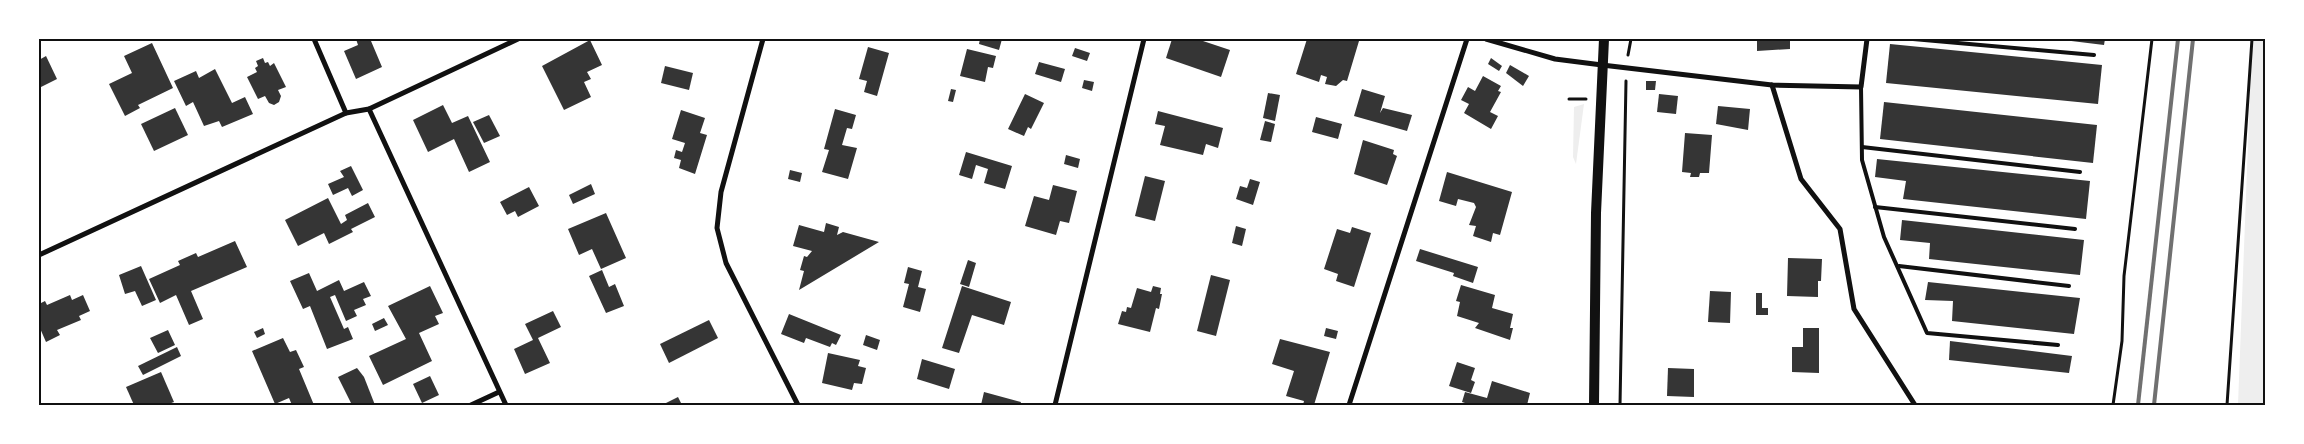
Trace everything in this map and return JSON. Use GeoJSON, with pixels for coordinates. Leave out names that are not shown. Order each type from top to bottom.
{"type":"FeatureCollection","features":[{"type":"Feature","properties":{"kind":"main road"},"geometry":{"type":"LineString","coordinates":[[1594,405],[1596,213],[1604,39]]}},
{"type":"Feature","properties":{"kind":"street"},"geometry":{"type":"LineString","coordinates":[[314,39],[346,113]]}},
{"type":"Feature","properties":{"kind":"street"},"geometry":{"type":"LineString","coordinates":[[39,255],[346,113],[369,109],[518,39]]}},
{"type":"Feature","properties":{"kind":"street"},"geometry":{"type":"LineString","coordinates":[[763,39],[721,192],[718,228],[726,263],[798,405]]}},
{"type":"Feature","properties":{"kind":"street"},"geometry":{"type":"LineString","coordinates":[[1055,405],[1144,39]]}},
{"type":"Feature","properties":{"kind":"street"},"geometry":{"type":"LineString","coordinates":[[1349,405],[1467,39]]}},
{"type":"Feature","properties":{"kind":"street"},"geometry":{"type":"LineString","coordinates":[[1486,39],[1555,59],[1772,85],[1861,87],[1867,39]]}},
{"type":"Feature","properties":{"kind":"street"},"geometry":{"type":"LineString","coordinates":[[1772,85],[1801,179],[1840,229],[1854,309],[1915,405]]}},
{"type":"Feature","properties":{"kind":"street"},"geometry":{"type":"LineString","coordinates":[[369,109],[506,405]]}},
{"type":"Feature","properties":{"kind":"street"},"geometry":{"type":"LineString","coordinates":[[471,405],[500,392]]}},
{"type":"Feature","properties":{"kind":"lane"},"geometry":{"type":"LineString","coordinates":[[1914,39],[2094,56]]}},
{"type":"Feature","properties":{"kind":"lane"},"geometry":{"type":"LineString","coordinates":[[1861,87],[1862,160],[1884,237],[1899,266],[1927,334],[2058,345]]}},
{"type":"Feature","properties":{"kind":"lane"},"geometry":{"type":"LineString","coordinates":[[1862,147],[2080,172]]}},
{"type":"Feature","properties":{"kind":"lane"},"geometry":{"type":"LineString","coordinates":[[1875,207],[2075,229]]}},
{"type":"Feature","properties":{"kind":"lane"},"geometry":{"type":"LineString","coordinates":[[1899,266],[2070,286]]}},
{"type":"Feature","properties":{"kind":"path"},"geometry":{"type":"LineString","coordinates":[[2113,405],[2122,341],[2124,276],[2152,39]]}},
{"type":"Feature","properties":{"kind":"path"},"geometry":{"type":"LineString","coordinates":[[2227,405],[2252,39]]}},
{"type":"Feature","properties":{"kind":"path"},"geometry":{"type":"LineString","coordinates":[[1620,405],[1625,100]]}},
{"type":"Feature","properties":{"kind":"shaded area"},"geometry":{"type":"Polygon","coordinates":[[[2252,39],[2265,39],[2265,405],[2238,405],[2252,39]]]}},
{"type":"Feature","properties":{"kind":"shaded area"},"geometry":{"type":"Polygon","coordinates":[[[1584,104],[1576,164],[1573,157],[1574,107],[1584,104]]]}},
{"type":"Feature","properties":{"kind":"building"},"geometry":{"type":"Polygon","coordinates":[[[356,39],[375,39],[371,41],[382,67],[356,79],[344,51],[358,45],[356,39]]]}},
{"type":"Feature","properties":{"kind":"building"},"geometry":{"type":"Polygon","coordinates":[[[980,39],[1002,39],[999,50],[979,44],[980,39]]]}},
{"type":"Feature","properties":{"kind":"building"},"geometry":{"type":"Polygon","coordinates":[[[1172,39],[1197,39],[1230,50],[1221,77],[1166,58],[1172,39]]]}},
{"type":"Feature","properties":{"kind":"building"},"geometry":{"type":"Polygon","coordinates":[[[1307,39],[1351,39],[1359,41],[1347,81],[1343,80],[1336,86],[1325,84],[1327,77],[1321,75],[1319,82],[1296,74],[1307,39]]]}},
{"type":"Feature","properties":{"kind":"building"},"geometry":{"type":"Polygon","coordinates":[[[1757,39],[1790,39],[1790,49],[1757,51],[1757,39]]]}},
{"type":"Feature","properties":{"kind":"building"},"geometry":{"type":"Polygon","coordinates":[[[2055,39],[2105,39],[2104,45],[2055,39]]]}},
{"type":"Feature","properties":{"kind":"building"},"geometry":{"type":"Polygon","coordinates":[[[590,40],[602,65],[587,72],[591,79],[584,82],[591,97],[564,110],[542,66],[590,40]]]}},
{"type":"Feature","properties":{"kind":"building"},"geometry":{"type":"Polygon","coordinates":[[[152,43],[173,88],[138,105],[140,108],[125,116],[109,84],[132,73],[124,56],[152,43]]]}},
{"type":"Feature","properties":{"kind":"building"},"geometry":{"type":"Polygon","coordinates":[[[1890,44],[2102,65],[2098,104],[1886,83],[1890,44]]]}},
{"type":"Feature","properties":{"kind":"building"},"geometry":{"type":"Polygon","coordinates":[[[868,47],[889,53],[877,96],[864,92],[867,81],[859,79],[868,47]]]}},
{"type":"Feature","properties":{"kind":"building"},"geometry":{"type":"Polygon","coordinates":[[[1075,48],[1090,53],[1087,61],[1072,56],[1075,48]]]}},
{"type":"Feature","properties":{"kind":"building"},"geometry":{"type":"Polygon","coordinates":[[[967,49],[996,56],[993,68],[988,67],[985,82],[960,76],[967,49]]]}},
{"type":"Feature","properties":{"kind":"building"},"geometry":{"type":"Polygon","coordinates":[[[46,56],[57,79],[39,88],[39,60],[46,56]]]}},
{"type":"Feature","properties":{"kind":"building"},"geometry":{"type":"Polygon","coordinates":[[[263,58],[265,63],[268,62],[270,66],[274,63],[286,87],[278,90],[281,96],[279,102],[274,105],[269,103],[265,96],[258,99],[247,77],[257,72],[255,68],[258,66],[256,61],[263,58]]]}},
{"type":"Feature","properties":{"kind":"building"},"geometry":{"type":"Polygon","coordinates":[[[1491,58],[1502,66],[1499,71],[1488,64],[1491,58]]]}},
{"type":"Feature","properties":{"kind":"building"},"geometry":{"type":"Polygon","coordinates":[[[1039,62],[1065,69],[1061,82],[1035,74],[1039,62]]]}},
{"type":"Feature","properties":{"kind":"building"},"geometry":{"type":"Polygon","coordinates":[[[1510,65],[1529,76],[1523,86],[1506,73],[1510,65]]]}},
{"type":"Feature","properties":{"kind":"building"},"geometry":{"type":"Polygon","coordinates":[[[665,66],[693,73],[689,90],[661,83],[665,66]]]}},
{"type":"Feature","properties":{"kind":"building"},"geometry":{"type":"Polygon","coordinates":[[[215,69],[232,103],[245,97],[253,114],[222,127],[219,121],[204,126],[193,102],[186,106],[174,81],[196,71],[199,78],[215,69]]]}},
{"type":"Feature","properties":{"kind":"building"},"geometry":{"type":"Polygon","coordinates":[[[1483,76],[1501,86],[1498,91],[1501,92],[1490,112],[1498,116],[1491,129],[1464,113],[1469,104],[1461,100],[1468,87],[1475,91],[1483,76]]]}},
{"type":"Feature","properties":{"kind":"building"},"geometry":{"type":"Polygon","coordinates":[[[1084,80],[1094,82],[1092,91],[1082,88],[1084,80]]]}},
{"type":"Feature","properties":{"kind":"building"},"geometry":{"type":"Polygon","coordinates":[[[1646,81],[1656,81],[1655,90],[1646,90],[1646,81]]]}},
{"type":"Feature","properties":{"kind":"building"},"geometry":{"type":"Polygon","coordinates":[[[951,89],[956,90],[953,102],[948,101],[951,89]]]}},
{"type":"Feature","properties":{"kind":"building"},"geometry":{"type":"Polygon","coordinates":[[[1362,89],[1385,96],[1380,113],[1383,108],[1412,115],[1407,131],[1354,116],[1362,89]]]}},
{"type":"Feature","properties":{"kind":"building"},"geometry":{"type":"Polygon","coordinates":[[[1268,93],[1280,95],[1275,121],[1263,118],[1268,93]]]}},
{"type":"Feature","properties":{"kind":"building"},"geometry":{"type":"Polygon","coordinates":[[[1025,94],[1044,103],[1031,129],[1028,127],[1024,136],[1008,129],[1025,94]]]}},
{"type":"Feature","properties":{"kind":"building"},"geometry":{"type":"Polygon","coordinates":[[[1659,94],[1678,96],[1676,114],[1657,112],[1659,94]]]}},
{"type":"Feature","properties":{"kind":"building"},"geometry":{"type":"Polygon","coordinates":[[[1884,102],[2097,125],[2093,163],[1880,139],[1884,102]]]}},
{"type":"Feature","properties":{"kind":"building"},"geometry":{"type":"Polygon","coordinates":[[[443,105],[452,123],[468,116],[490,162],[469,172],[454,139],[428,152],[413,120],[443,105]]]}},
{"type":"Feature","properties":{"kind":"building"},"geometry":{"type":"Polygon","coordinates":[[[1718,106],[1750,109],[1748,130],[1716,124],[1718,106]]]}},
{"type":"Feature","properties":{"kind":"building"},"geometry":{"type":"Polygon","coordinates":[[[175,108],[188,135],[154,151],[141,124],[175,108]]]}},
{"type":"Feature","properties":{"kind":"building"},"geometry":{"type":"Polygon","coordinates":[[[835,109],[856,115],[852,129],[847,128],[842,145],[857,148],[848,179],[822,172],[829,150],[824,149],[835,109]]]}},
{"type":"Feature","properties":{"kind":"building"},"geometry":{"type":"Polygon","coordinates":[[[681,110],[705,118],[700,133],[707,135],[695,174],[679,168],[681,160],[674,158],[676,150],[682,152],[685,143],[672,139],[681,110]]]}},
{"type":"Feature","properties":{"kind":"building"},"geometry":{"type":"Polygon","coordinates":[[[1158,111],[1223,128],[1218,148],[1206,144],[1203,155],[1160,145],[1165,126],[1155,124],[1158,111]]]}},
{"type":"Feature","properties":{"kind":"building"},"geometry":{"type":"Polygon","coordinates":[[[489,115],[500,136],[484,143],[473,122],[489,115]]]}},
{"type":"Feature","properties":{"kind":"building"},"geometry":{"type":"Polygon","coordinates":[[[1316,117],[1342,124],[1338,139],[1312,132],[1316,117]]]}},
{"type":"Feature","properties":{"kind":"building"},"geometry":{"type":"Polygon","coordinates":[[[1265,121],[1275,124],[1271,142],[1260,140],[1265,121]]]}},
{"type":"Feature","properties":{"kind":"building"},"geometry":{"type":"Polygon","coordinates":[[[1685,133],[1712,135],[1709,173],[1700,173],[1699,177],[1690,177],[1691,173],[1682,172],[1685,133]]]}},
{"type":"Feature","properties":{"kind":"building"},"geometry":{"type":"Polygon","coordinates":[[[1363,140],[1394,150],[1393,154],[1397,156],[1387,185],[1354,174],[1363,140]]]}},
{"type":"Feature","properties":{"kind":"building"},"geometry":{"type":"Polygon","coordinates":[[[966,152],[1012,166],[1005,189],[984,183],[988,169],[976,165],[972,179],[959,175],[966,152]]]}},
{"type":"Feature","properties":{"kind":"building"},"geometry":{"type":"Polygon","coordinates":[[[1066,155],[1080,159],[1078,168],[1064,164],[1066,155]]]}},
{"type":"Feature","properties":{"kind":"building"},"geometry":{"type":"Polygon","coordinates":[[[1877,159],[2090,181],[2086,219],[1903,199],[1906,181],[1875,177],[1877,159]]]}},
{"type":"Feature","properties":{"kind":"building"},"geometry":{"type":"Polygon","coordinates":[[[351,166],[363,190],[352,196],[348,188],[333,195],[328,184],[344,177],[340,171],[351,166]]]}},
{"type":"Feature","properties":{"kind":"building"},"geometry":{"type":"Polygon","coordinates":[[[790,170],[802,173],[800,182],[788,179],[790,170]]]}},
{"type":"Feature","properties":{"kind":"building"},"geometry":{"type":"Polygon","coordinates":[[[1447,172],[1512,192],[1500,235],[1493,233],[1491,242],[1473,236],[1476,226],[1469,225],[1476,207],[1474,203],[1458,199],[1456,206],[1439,201],[1447,172]]]}},
{"type":"Feature","properties":{"kind":"building"},"geometry":{"type":"Polygon","coordinates":[[[1145,176],[1165,181],[1155,221],[1135,216],[1145,176]]]}},
{"type":"Feature","properties":{"kind":"building"},"geometry":{"type":"Polygon","coordinates":[[[1250,179],[1260,182],[1253,205],[1236,199],[1240,186],[1247,188],[1250,179]]]}},
{"type":"Feature","properties":{"kind":"building"},"geometry":{"type":"Polygon","coordinates":[[[591,184],[595,194],[573,204],[569,195],[591,184]]]}},
{"type":"Feature","properties":{"kind":"building"},"geometry":{"type":"Polygon","coordinates":[[[1053,185],[1077,191],[1069,223],[1060,221],[1056,235],[1025,226],[1034,196],[1049,200],[1053,185]]]}},
{"type":"Feature","properties":{"kind":"building"},"geometry":{"type":"Polygon","coordinates":[[[529,187],[539,206],[518,217],[515,211],[507,215],[500,202],[529,187]]]}},
{"type":"Feature","properties":{"kind":"building"},"geometry":{"type":"Polygon","coordinates":[[[328,198],[341,224],[347,220],[345,215],[368,203],[375,217],[351,229],[353,232],[329,244],[324,233],[298,246],[285,220],[328,198]]]}},
{"type":"Feature","properties":{"kind":"building"},"geometry":{"type":"Polygon","coordinates":[[[606,213],[626,258],[601,269],[592,249],[579,255],[568,229],[606,213]]]}},
{"type":"Feature","properties":{"kind":"building"},"geometry":{"type":"Polygon","coordinates":[[[1902,220],[2084,240],[2080,275],[1929,259],[1930,243],[1900,240],[1902,220]]]}},
{"type":"Feature","properties":{"kind":"building"},"geometry":{"type":"Polygon","coordinates":[[[826,223],[839,227],[837,235],[843,232],[879,242],[799,290],[804,271],[800,270],[804,256],[807,257],[812,251],[793,246],[799,225],[824,232],[826,223]]]}},
{"type":"Feature","properties":{"kind":"building"},"geometry":{"type":"Polygon","coordinates":[[[1236,226],[1246,229],[1242,246],[1232,243],[1236,226]]]}},
{"type":"Feature","properties":{"kind":"building"},"geometry":{"type":"Polygon","coordinates":[[[1352,227],[1371,233],[1354,287],[1336,281],[1338,274],[1324,269],[1337,229],[1350,233],[1352,227]]]}},
{"type":"Feature","properties":{"kind":"building"},"geometry":{"type":"Polygon","coordinates":[[[235,241],[247,267],[191,291],[203,319],[189,325],[176,295],[160,303],[149,279],[180,265],[178,261],[196,253],[198,257],[235,241]]]}},
{"type":"Feature","properties":{"kind":"building"},"geometry":{"type":"Polygon","coordinates":[[[1420,249],[1478,267],[1473,283],[1453,276],[1454,273],[1416,261],[1420,249]]]}},
{"type":"Feature","properties":{"kind":"building"},"geometry":{"type":"Polygon","coordinates":[[[1788,258],[1822,259],[1821,281],[1818,281],[1818,297],[1787,296],[1788,258]]]}},
{"type":"Feature","properties":{"kind":"building"},"geometry":{"type":"Polygon","coordinates":[[[968,260],[976,263],[969,287],[960,284],[968,260]]]}},
{"type":"Feature","properties":{"kind":"building"},"geometry":{"type":"Polygon","coordinates":[[[141,266],[156,300],[142,306],[135,291],[125,294],[119,275],[141,266]]]}},
{"type":"Feature","properties":{"kind":"building"},"geometry":{"type":"Polygon","coordinates":[[[908,267],[922,271],[918,287],[926,289],[920,312],[903,307],[909,284],[904,283],[908,267]]]}},
{"type":"Feature","properties":{"kind":"building"},"geometry":{"type":"Polygon","coordinates":[[[602,270],[609,287],[615,284],[624,306],[606,313],[589,276],[602,270]]]}},
{"type":"Feature","properties":{"kind":"building"},"geometry":{"type":"Polygon","coordinates":[[[309,273],[317,291],[339,280],[344,291],[364,282],[371,296],[363,299],[366,305],[354,310],[357,316],[346,321],[335,295],[330,297],[344,329],[348,327],[353,339],[327,349],[310,306],[303,309],[290,281],[309,273]]]}},
{"type":"Feature","properties":{"kind":"building"},"geometry":{"type":"Polygon","coordinates":[[[1211,275],[1230,280],[1216,336],[1197,331],[1211,275]]]}},
{"type":"Feature","properties":{"kind":"building"},"geometry":{"type":"Polygon","coordinates":[[[1928,282],[2080,298],[2074,334],[1952,321],[1953,301],[1925,300],[1928,282]]]}},
{"type":"Feature","properties":{"kind":"building"},"geometry":{"type":"Polygon","coordinates":[[[1461,285],[1495,295],[1492,308],[1513,314],[1510,328],[1513,328],[1510,340],[1475,328],[1479,323],[1457,316],[1460,302],[1456,301],[1461,285]]]}},
{"type":"Feature","properties":{"kind":"building"},"geometry":{"type":"Polygon","coordinates":[[[430,286],[443,313],[435,316],[439,324],[419,333],[432,361],[383,385],[369,356],[406,339],[388,306],[430,286]]]}},
{"type":"Feature","properties":{"kind":"building"},"geometry":{"type":"Polygon","coordinates":[[[962,286],[1011,302],[1004,325],[972,315],[959,353],[942,348],[962,286]]]}},
{"type":"Feature","properties":{"kind":"building"},"geometry":{"type":"Polygon","coordinates":[[[1153,286],[1161,288],[1160,294],[1162,294],[1159,309],[1156,308],[1150,332],[1118,324],[1122,311],[1126,312],[1127,307],[1131,308],[1137,288],[1151,292],[1153,286]]]}},
{"type":"Feature","properties":{"kind":"building"},"geometry":{"type":"Polygon","coordinates":[[[1710,291],[1731,292],[1730,323],[1708,322],[1710,291]]]}},
{"type":"Feature","properties":{"kind":"building"},"geometry":{"type":"Polygon","coordinates":[[[1756,293],[1762,293],[1762,308],[1768,308],[1768,315],[1756,315],[1756,293]]]}},
{"type":"Feature","properties":{"kind":"building"},"geometry":{"type":"Polygon","coordinates":[[[70,295],[72,300],[83,295],[90,311],[79,316],[81,320],[57,330],[60,335],[46,342],[39,326],[39,304],[45,301],[47,305],[70,295]]]}},
{"type":"Feature","properties":{"kind":"building"},"geometry":{"type":"Polygon","coordinates":[[[553,311],[561,327],[538,338],[550,363],[525,374],[514,349],[533,340],[525,324],[553,311]]]}},
{"type":"Feature","properties":{"kind":"building"},"geometry":{"type":"Polygon","coordinates":[[[789,314],[841,335],[836,345],[832,343],[830,347],[806,338],[804,343],[781,334],[789,314]]]}},
{"type":"Feature","properties":{"kind":"building"},"geometry":{"type":"Polygon","coordinates":[[[384,318],[388,325],[375,331],[372,324],[384,318]]]}},
{"type":"Feature","properties":{"kind":"building"},"geometry":{"type":"Polygon","coordinates":[[[709,320],[718,338],[669,363],[660,344],[709,320]]]}},
{"type":"Feature","properties":{"kind":"building"},"geometry":{"type":"Polygon","coordinates":[[[263,328],[265,334],[257,338],[254,332],[263,328]]]}},
{"type":"Feature","properties":{"kind":"building"},"geometry":{"type":"Polygon","coordinates":[[[1326,328],[1338,331],[1336,339],[1324,336],[1326,328]]]}},
{"type":"Feature","properties":{"kind":"building"},"geometry":{"type":"Polygon","coordinates":[[[1803,328],[1819,328],[1819,373],[1792,372],[1792,347],[1803,347],[1803,328]]]}},
{"type":"Feature","properties":{"kind":"building"},"geometry":{"type":"Polygon","coordinates":[[[168,330],[175,345],[158,353],[150,338],[168,330]]]}},
{"type":"Feature","properties":{"kind":"building"},"geometry":{"type":"Polygon","coordinates":[[[866,335],[880,340],[877,350],[863,345],[866,335]]]}},
{"type":"Feature","properties":{"kind":"building"},"geometry":{"type":"Polygon","coordinates":[[[283,338],[290,352],[296,350],[304,367],[299,369],[314,405],[292,405],[289,398],[275,404],[252,351],[283,338]]]}},
{"type":"Feature","properties":{"kind":"building"},"geometry":{"type":"Polygon","coordinates":[[[1280,339],[1330,352],[1314,405],[1303,405],[1304,401],[1286,396],[1294,371],[1272,364],[1280,339]]]}},
{"type":"Feature","properties":{"kind":"building"},"geometry":{"type":"Polygon","coordinates":[[[1950,341],[2072,356],[2069,373],[1949,360],[1950,341]]]}},
{"type":"Feature","properties":{"kind":"building"},"geometry":{"type":"Polygon","coordinates":[[[177,347],[181,356],[143,375],[138,366],[177,347]]]}},
{"type":"Feature","properties":{"kind":"building"},"geometry":{"type":"Polygon","coordinates":[[[828,353],[860,360],[858,366],[866,368],[862,384],[854,383],[852,390],[822,383],[828,353]]]}},
{"type":"Feature","properties":{"kind":"building"},"geometry":{"type":"Polygon","coordinates":[[[922,359],[955,369],[949,389],[917,379],[922,359]]]}},
{"type":"Feature","properties":{"kind":"building"},"geometry":{"type":"Polygon","coordinates":[[[1457,362],[1475,368],[1471,380],[1475,382],[1471,393],[1449,386],[1457,362]]]}},
{"type":"Feature","properties":{"kind":"building"},"geometry":{"type":"Polygon","coordinates":[[[357,368],[364,377],[375,405],[352,405],[338,377],[357,368]]]}},
{"type":"Feature","properties":{"kind":"building"},"geometry":{"type":"Polygon","coordinates":[[[1668,368],[1694,369],[1694,397],[1667,396],[1668,368]]]}},
{"type":"Feature","properties":{"kind":"building"},"geometry":{"type":"Polygon","coordinates":[[[161,372],[174,402],[166,405],[134,405],[126,387],[161,372]]]}},
{"type":"Feature","properties":{"kind":"building"},"geometry":{"type":"Polygon","coordinates":[[[430,376],[439,395],[422,403],[413,384],[430,376]]]}},
{"type":"Feature","properties":{"kind":"building"},"geometry":{"type":"Polygon","coordinates":[[[1492,381],[1530,393],[1527,405],[1471,405],[1462,402],[1465,392],[1487,398],[1492,381]]]}},
{"type":"Feature","properties":{"kind":"building"},"geometry":{"type":"Polygon","coordinates":[[[984,392],[1021,402],[1020,405],[981,405],[984,392]]]}},
{"type":"Feature","properties":{"kind":"building"},"geometry":{"type":"Polygon","coordinates":[[[678,397],[682,405],[662,405],[678,397]]]}},
{"type":"Feature","properties":{"kind":"railway"},"geometry":{"type":"LineString","coordinates":[[2138,405],[2178,39]]}},
{"type":"Feature","properties":{"kind":"railway"},"geometry":{"type":"LineString","coordinates":[[2154,405],[2193,39]]}}]}
